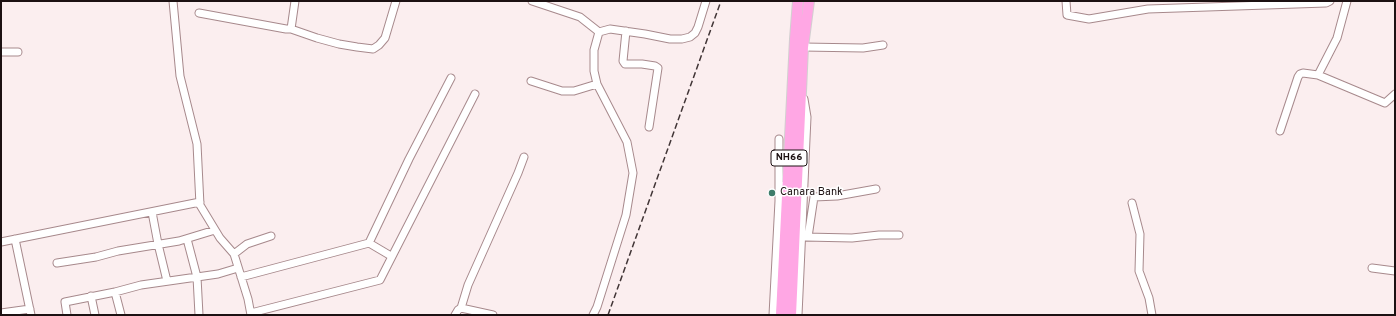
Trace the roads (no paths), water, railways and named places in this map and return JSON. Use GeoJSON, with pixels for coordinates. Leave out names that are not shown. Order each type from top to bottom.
{"type":"FeatureCollection","features":[{"type":"Feature","properties":{"kind":"highway","name":"NH66"},"geometry":{"type":"LineString","coordinates":[[781,315],[798,1]]}},
{"type":"Feature","properties":{"kind":"highway","name":"NH66"},"geometry":{"type":"LineString","coordinates":[[791,315],[804,47],[809,1]]}},
{"type":"Feature","properties":{"kind":"street"},"geometry":{"type":"LineString","coordinates":[[173,1],[180,76],[197,144],[200,202],[220,238],[234,254],[248,299],[251,314],[380,280],[475,94]]}},
{"type":"Feature","properties":{"kind":"street"},"geometry":{"type":"LineString","coordinates":[[291,28],[295,1]]}},
{"type":"Feature","properties":{"kind":"street"},"geometry":{"type":"LineString","coordinates":[[199,13],[286,29],[291,28],[317,38],[339,44],[373,48],[379,45],[385,38],[396,1]]}},
{"type":"Feature","properties":{"kind":"street"},"geometry":{"type":"LineString","coordinates":[[532,1],[580,17],[599,32]]}},
{"type":"Feature","properties":{"kind":"street"},"geometry":{"type":"LineString","coordinates":[[599,32],[610,29],[670,39],[690,37],[695,33],[698,27],[706,1]]}},
{"type":"Feature","properties":{"kind":"street"},"geometry":{"type":"LineString","coordinates":[[1066,1],[1067,15],[1089,19],[1148,9],[1326,3],[1330,1]]}},
{"type":"Feature","properties":{"kind":"street"},"geometry":{"type":"LineString","coordinates":[[1318,75],[1337,38],[1346,1]]}},
{"type":"Feature","properties":{"kind":"street"},"geometry":{"type":"LineString","coordinates":[[626,31],[623,61],[625,64],[642,64],[656,66],[658,68],[649,127]]}},
{"type":"Feature","properties":{"kind":"street"},"geometry":{"type":"LineString","coordinates":[[593,315],[597,307],[626,215],[633,173],[627,142],[597,84],[594,71],[594,50],[599,32]]}},
{"type":"Feature","properties":{"kind":"street"},"geometry":{"type":"LineString","coordinates":[[804,47],[863,48],[883,45]]}},
{"type":"Feature","properties":{"kind":"street"},"geometry":{"type":"LineString","coordinates":[[1,52],[18,52]]}},
{"type":"Feature","properties":{"kind":"street"},"geometry":{"type":"LineString","coordinates":[[1280,131],[1300,74],[1306,73],[1318,75],[1385,103],[1395,94]]}},
{"type":"Feature","properties":{"kind":"street"},"geometry":{"type":"LineString","coordinates":[[369,243],[409,159],[451,78]]}},
{"type":"Feature","properties":{"kind":"street"},"geometry":{"type":"LineString","coordinates":[[531,81],[562,91],[574,91],[597,84]]}},
{"type":"Feature","properties":{"kind":"street"},"geometry":{"type":"LineString","coordinates":[[798,315],[804,237],[806,117],[802,87]]}},
{"type":"Feature","properties":{"kind":"street"},"geometry":{"type":"LineString","coordinates":[[773,315],[780,194],[779,139]]}},
{"type":"Feature","properties":{"kind":"street"},"geometry":{"type":"LineString","coordinates":[[455,315],[461,308],[468,284],[524,158]]}},
{"type":"Feature","properties":{"kind":"street"},"geometry":{"type":"LineString","coordinates":[[780,194],[782,188],[788,182]]}},
{"type":"Feature","properties":{"kind":"street"},"geometry":{"type":"LineString","coordinates":[[804,237],[814,197],[837,196],[876,189]]}},
{"type":"Feature","properties":{"kind":"street"},"geometry":{"type":"LineString","coordinates":[[1,242],[200,202]]}},
{"type":"Feature","properties":{"kind":"street"},"geometry":{"type":"LineString","coordinates":[[1132,203],[1140,234],[1139,271],[1149,298],[1152,315]]}},
{"type":"Feature","properties":{"kind":"street"},"geometry":{"type":"LineString","coordinates":[[152,212],[167,281]]}},
{"type":"Feature","properties":{"kind":"street"},"geometry":{"type":"LineString","coordinates":[[57,263],[187,239],[215,230]]}},
{"type":"Feature","properties":{"kind":"street"},"geometry":{"type":"LineString","coordinates":[[804,237],[852,238],[879,235],[899,235]]}},
{"type":"Feature","properties":{"kind":"street"},"geometry":{"type":"LineString","coordinates":[[234,254],[248,244],[271,236]]}},
{"type":"Feature","properties":{"kind":"street"},"geometry":{"type":"LineString","coordinates":[[2,310],[8,313],[30,312],[15,239]]}},
{"type":"Feature","properties":{"kind":"street"},"geometry":{"type":"LineString","coordinates":[[187,239],[197,277],[199,315]]}},
{"type":"Feature","properties":{"kind":"street"},"geometry":{"type":"LineString","coordinates":[[241,277],[369,243],[391,256]]}},
{"type":"Feature","properties":{"kind":"street"},"geometry":{"type":"LineString","coordinates":[[67,315],[65,302],[141,285],[218,274],[238,268]]}},
{"type":"Feature","properties":{"kind":"street"},"geometry":{"type":"LineString","coordinates":[[1372,268],[1395,270]]}},
{"type":"Feature","properties":{"kind":"street"},"geometry":{"type":"LineString","coordinates":[[115,292],[121,315]]}},
{"type":"Feature","properties":{"kind":"street"},"geometry":{"type":"LineString","coordinates":[[90,296],[95,315]]}},
{"type":"Feature","properties":{"kind":"street"},"geometry":{"type":"LineString","coordinates":[[461,308],[493,315]]}},
{"type":"Feature","properties":{"kind":"railway"},"geometry":{"type":"LineString","coordinates":[[608,315],[721,1]]}},
{"type":"Feature","properties":{"kind":"place","name":"Canara Bank"},"geometry":{"type":"Point","coordinates":[772,193]}}]}
